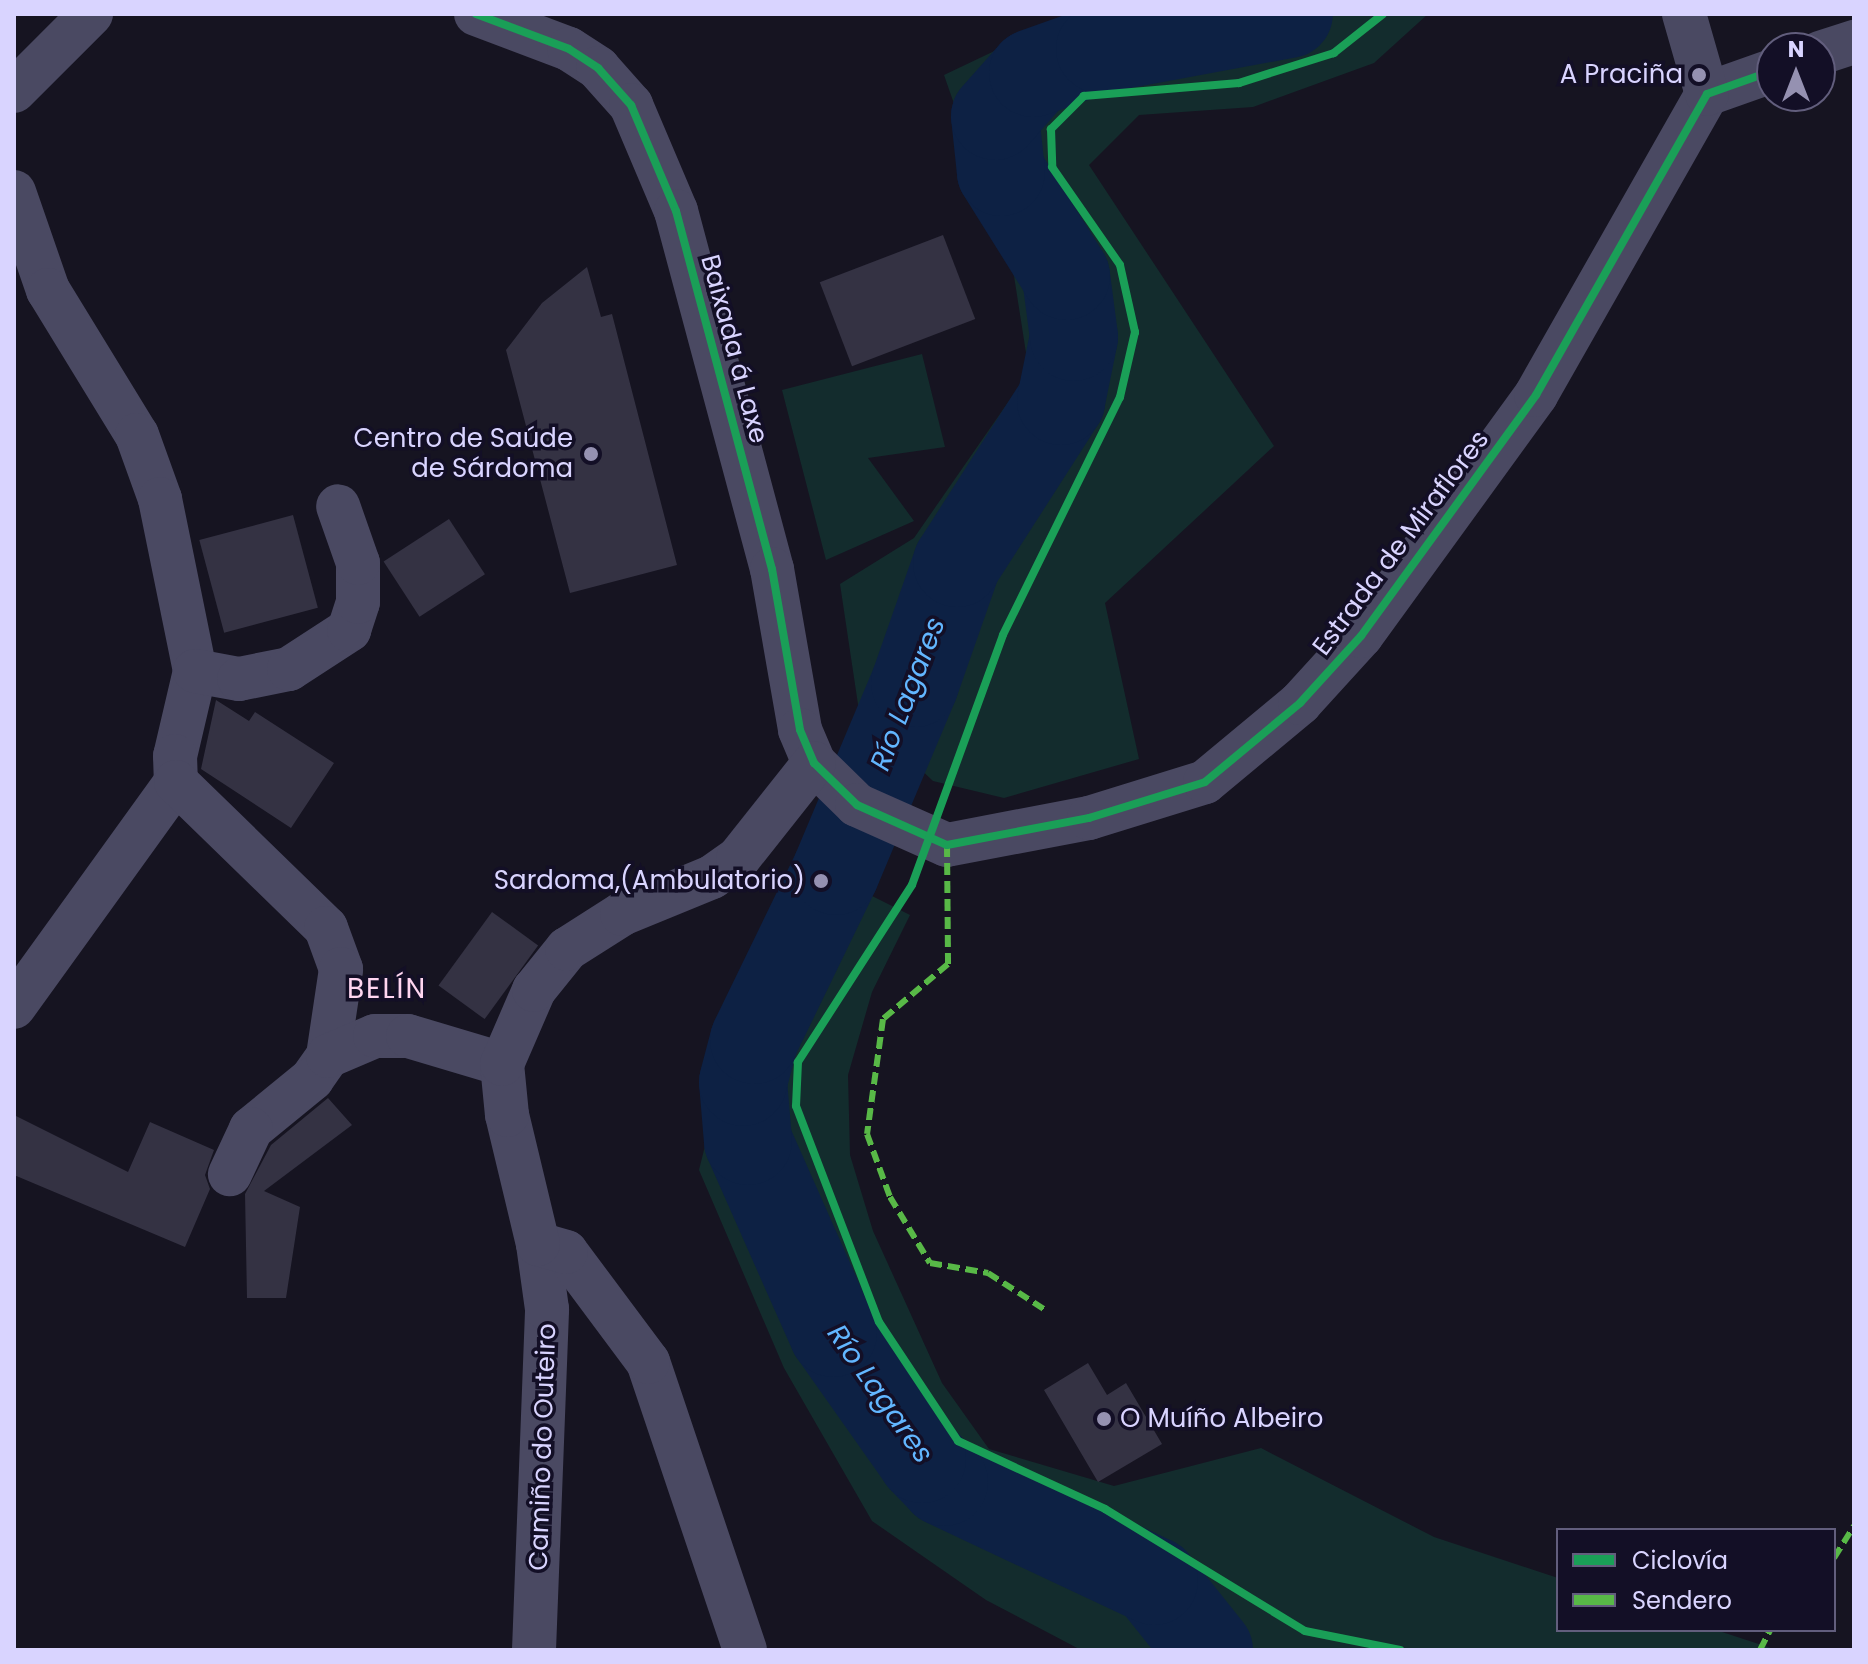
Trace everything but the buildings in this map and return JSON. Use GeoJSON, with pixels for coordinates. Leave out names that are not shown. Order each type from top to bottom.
{"type":"FeatureCollection","features":[{"type":"Feature","properties":{"kind":"street"},"geometry":{"type":"LineString","coordinates":[[14,91],[91,14]]}},
{"type":"Feature","properties":{"kind":"street","name":"Baixada á Laxe"},"geometry":{"type":"LineString","coordinates":[[476,14],[569,49],[598,68],[631,105],[654,155],[676,211],[765,540],[800,730],[822,773]]}},
{"type":"Feature","properties":{"kind":"street"},"geometry":{"type":"LineString","coordinates":[[1684,14],[1707,94],[1756,77]]}},
{"type":"Feature","properties":{"kind":"street","name":"Estrada de Miraflores"},"geometry":{"type":"LineString","coordinates":[[822,773],[857,805],[915,833],[947,845],[975,845],[1178,793],[1235,763],[1300,703],[1361,636],[1536,395],[1707,94]]}},
{"type":"Feature","properties":{"kind":"street"},"geometry":{"type":"LineString","coordinates":[[14,192],[48,290],[137,435],[160,499],[195,671],[175,756],[176,782],[14,1007]]}},
{"type":"Feature","properties":{"kind":"street"},"geometry":{"type":"LineString","coordinates":[[195,671],[239,679],[289,669],[349,630],[358,602],[358,563],[338,506]]}},
{"type":"Feature","properties":{"kind":"street"},"geometry":{"type":"LineString","coordinates":[[328,1056],[375,1036],[408,1036],[502,1064],[534,990],[567,949],[622,914],[712,877],[738,859],[822,773]]}},
{"type":"Feature","properties":{"kind":"street"},"geometry":{"type":"LineString","coordinates":[[176,782],[326,928],[341,969],[328,1056],[312,1079],[251,1129],[230,1174]]}},
{"type":"Feature","properties":{"kind":"street","name":"Camiño do Outeiro"},"geometry":{"type":"LineString","coordinates":[[502,1064],[507,1115],[538,1244],[547,1309],[534,1650]]}},
{"type":"Feature","properties":{"kind":"street"},"geometry":{"type":"LineString","coordinates":[[538,1244],[566,1252],[648,1362],[745,1650]]}},
{"type":"Feature","properties":{"kind":"green space"},"geometry":{"type":"Polygon","coordinates":[[[1072,14],[1428,14],[1374,63],[1253,107],[1139,115],[1089,165],[1274,446],[1105,603],[1139,759],[1004,798],[933,781],[859,711],[840,584],[914,538],[1029,372],[1014,276],[944,75],[1072,14]]]}},
{"type":"Feature","properties":{"kind":"green space"},"geometry":{"type":"Polygon","coordinates":[[[922,354],[945,447],[868,458],[914,521],[826,560],[782,390],[922,354]]]}},
{"type":"Feature","properties":{"kind":"green space"},"geometry":{"type":"Polygon","coordinates":[[[806,863],[910,915],[872,992],[848,1075],[850,1155],[873,1231],[942,1383],[989,1449],[1114,1486],[1261,1448],[1434,1537],[1556,1577],[1556,1632],[1722,1632],[1777,1650],[1081,1650],[986,1600],[872,1521],[784,1368],[699,1170],[741,1001],[806,863]]]}},
{"type":"Feature","properties":{"kind":"waterway","name":"Río Lagares"},"geometry":{"type":"LineString","coordinates":[[1209,1650],[1154,1581],[944,1482],[922,1459],[833,1333],[748,1141],[743,1082],[754,1040],[836,871],[915,683],[957,563],[1061,401],[1074,337],[1066,276],[1001,172],[995,116],[1033,73],[1100,49],[1289,14]]}},
{"type":"Feature","properties":{"kind":"marked path"},"geometry":{"type":"LineString","coordinates":[[947,845],[948,964],[883,1019],[867,1134],[890,1197],[930,1263],[988,1273],[1047,1311]]}},
{"type":"Feature","properties":{"kind":"marked path"},"geometry":{"type":"LineString","coordinates":[[1836,1555],[1854,1526]]}},
{"type":"Feature","properties":{"kind":"marked path"},"geometry":{"type":"LineString","coordinates":[[1760,1650],[1769,1632]]}},
{"type":"Feature","properties":{"kind":"cycle path"},"geometry":{"type":"LineString","coordinates":[[476,14],[569,49],[598,68],[631,105],[676,211],[772,569],[800,730],[814,763],[857,805],[947,845],[1089,818],[1205,782],[1300,703],[1361,636],[1536,395],[1707,94],[1756,77]]}},
{"type":"Feature","properties":{"kind":"cycle path"},"geometry":{"type":"LineString","coordinates":[[1383,14],[1334,53],[1239,83],[1084,96],[1051,129],[1052,167],[1120,265],[1135,332],[1120,397],[1003,635],[912,885],[798,1062],[796,1106],[879,1322],[958,1441],[1105,1509],[1305,1631],[1400,1650]]}},
{"type":"Feature","properties":{"kind":"place","name":"A Praciña"},"geometry":{"type":"Point","coordinates":[1699,75]}},
{"type":"Feature","properties":{"kind":"place","name":"Centro de Saúde de Sárdoma"},"geometry":{"type":"Point","coordinates":[591,454]}},
{"type":"Feature","properties":{"kind":"place","name":"Sardoma,(Ambulatorio)"},"geometry":{"type":"Point","coordinates":[821,881]}},
{"type":"Feature","properties":{"kind":"place","name":"O Muíño Albeiro"},"geometry":{"type":"Point","coordinates":[1104,1419]}},
{"type":"Feature","properties":{"kind":"district","name":"BELÍN"},"geometry":{"type":"Point","coordinates":[387,989]}}]}
